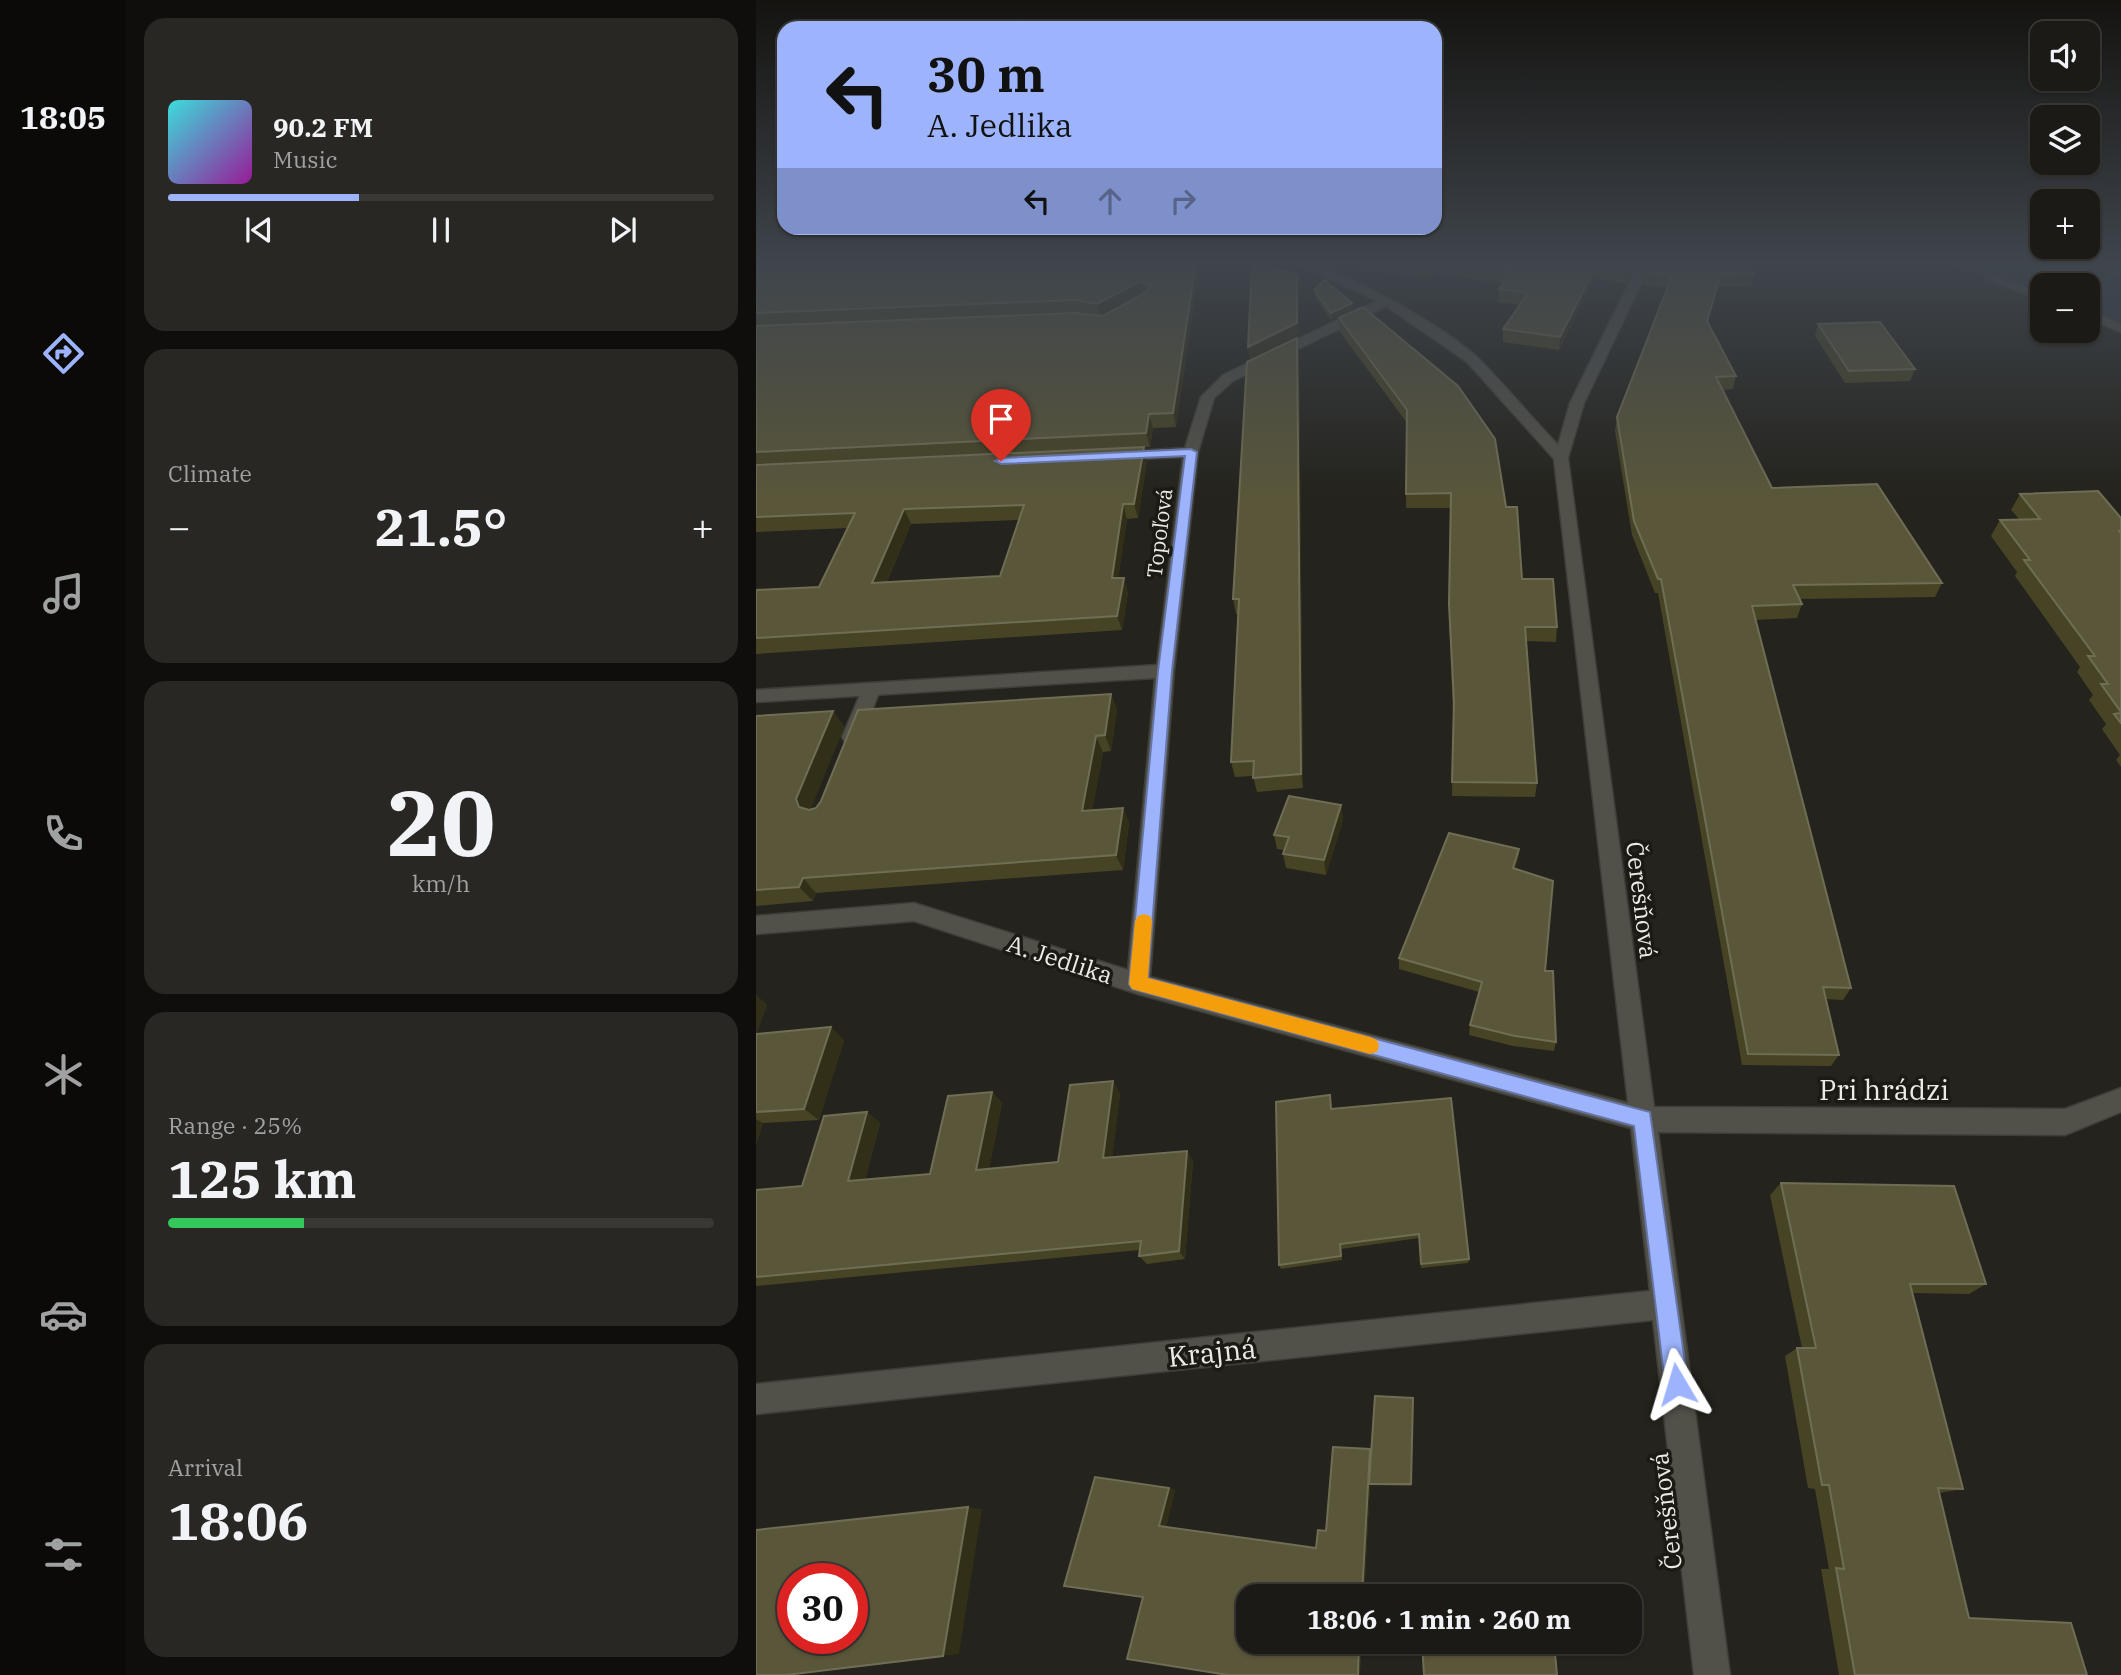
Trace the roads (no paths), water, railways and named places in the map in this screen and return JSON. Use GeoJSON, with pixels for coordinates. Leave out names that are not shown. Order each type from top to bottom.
{"type":"FeatureCollection","features":[{"type":"Feature","properties":{"kind":"street","name":"Topoľová"},"geometry":{"type":"LineString","coordinates":[[1138,984],[1165,671],[1191,452],[1208,397],[1228,378],[1301,341]]}},
{"type":"Feature","properties":{"kind":"street"},"geometry":{"type":"LineString","coordinates":[[1446,341],[1472,359],[1561,458]]}},
{"type":"Feature","properties":{"kind":"street"},"geometry":{"type":"LineString","coordinates":[[1561,458],[1577,403],[1607,341]]}},
{"type":"Feature","properties":{"kind":"street"},"geometry":{"type":"LineString","coordinates":[[1096,457],[1191,452]]}},
{"type":"Feature","properties":{"kind":"street","name":"Čerešňová"},"geometry":{"type":"LineString","coordinates":[[1561,458],[1712,1675]]}},
{"type":"Feature","properties":{"kind":"street"},"geometry":{"type":"LineString","coordinates":[[756,696],[1165,671]]}},
{"type":"Feature","properties":{"kind":"street"},"geometry":{"type":"LineString","coordinates":[[845,754],[870,690]]}},
{"type":"Feature","properties":{"kind":"street","name":"A. Jedlika"},"geometry":{"type":"LineString","coordinates":[[756,925],[914,912],[1138,984],[1643,1119]]}},
{"type":"Feature","properties":{"kind":"street","name":"Pri hrádzi"},"geometry":{"type":"LineString","coordinates":[[1643,1119],[2065,1122],[2121,1100]]}},
{"type":"Feature","properties":{"kind":"street","name":"Krajná"},"geometry":{"type":"LineString","coordinates":[[756,1399],[1667,1304]]}}]}
